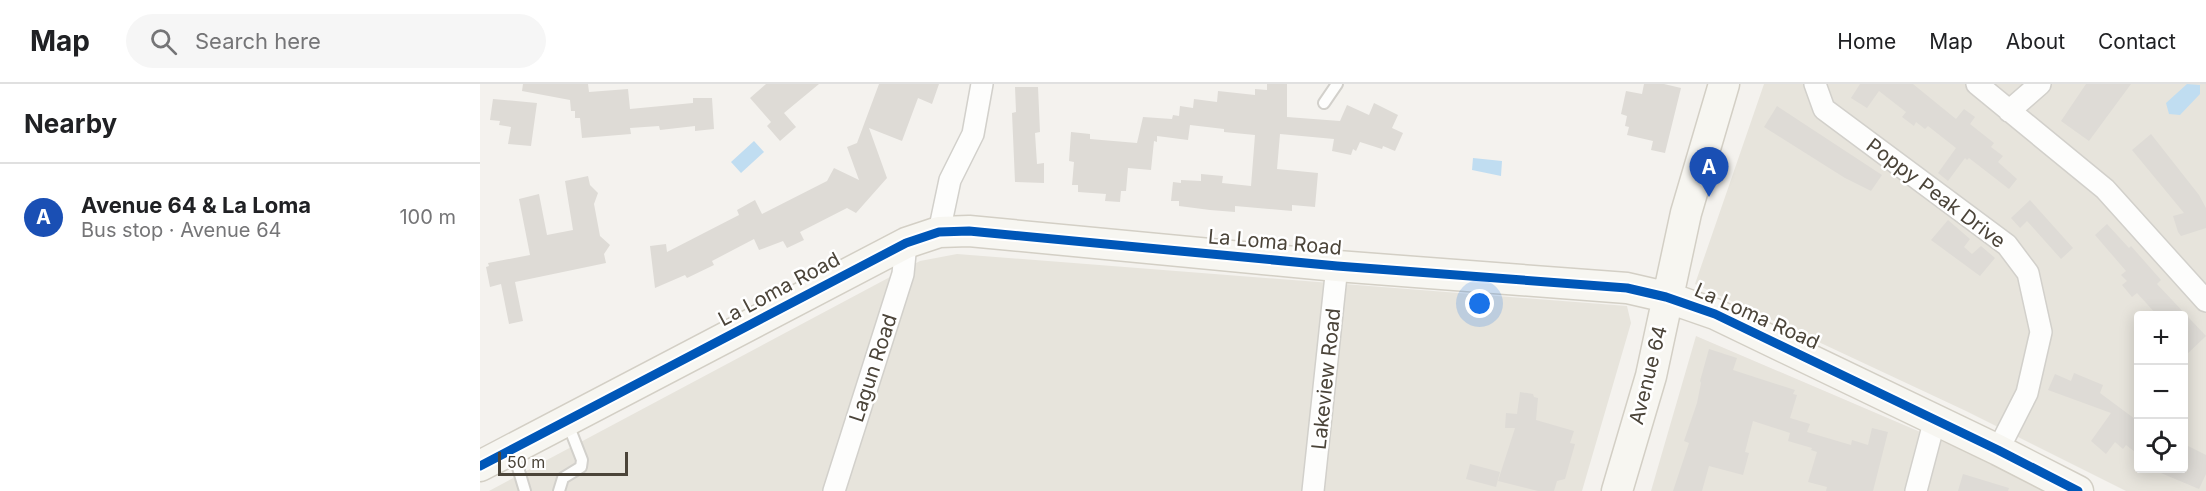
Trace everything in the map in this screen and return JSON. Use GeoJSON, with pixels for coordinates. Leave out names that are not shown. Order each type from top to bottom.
{"type":"FeatureCollection","features":[{"type":"Feature","properties":{"kind":"street"},"geometry":{"type":"LineString","coordinates":[[939,232],[950,180],[975,127],[982,84]]}},
{"type":"Feature","properties":{"kind":"street","name":"Avenue 64"},"geometry":{"type":"LineString","coordinates":[[1617,491],[1651,376],[1666,297],[1686,213],[1724,84]]}},
{"type":"Feature","properties":{"kind":"street","name":"Poppy Peak Drive"},"geometry":{"type":"LineString","coordinates":[[1815,84],[1824,109],[2007,245],[2028,273],[2041,332],[2027,393],[1998,450]]}},
{"type":"Feature","properties":{"kind":"street"},"geometry":{"type":"LineString","coordinates":[[1977,84],[2105,189],[2206,301]]}},
{"type":"Feature","properties":{"kind":"street"},"geometry":{"type":"LineString","coordinates":[[2009,111],[2040,84]]}},
{"type":"Feature","properties":{"kind":"street","name":"La Loma Road"},"geometry":{"type":"LineString","coordinates":[[480,466],[906,243],[939,232],[969,231],[1337,266],[1627,288],[1666,297],[1715,314],[1935,419],[2078,491]]}},
{"type":"Feature","properties":{"kind":"street","name":"Lagun Road"},"geometry":{"type":"LineString","coordinates":[[834,491],[903,274],[906,243]]}},
{"type":"Feature","properties":{"kind":"street","name":"Lakeview Road"},"geometry":{"type":"LineString","coordinates":[[1313,491],[1337,266]]}},
{"type":"Feature","properties":{"kind":"street"},"geometry":{"type":"LineString","coordinates":[[1916,491],[1935,419]]}},
{"type":"Feature","properties":{"kind":"lane"},"geometry":{"type":"LineString","coordinates":[[1324,104],[1337,84]]}},
{"type":"Feature","properties":{"kind":"lane"},"geometry":{"type":"LineString","coordinates":[[559,491],[562,478],[581,467],[582,460],[567,420]]}},
{"type":"Feature","properties":{"kind":"lane"},"geometry":{"type":"LineString","coordinates":[[512,449],[525,491]]}},
{"type":"Feature","properties":{"kind":"shaded area"},"geometry":{"type":"Polygon","coordinates":[[[1764,84],[2206,84],[2206,491],[2126,491],[1966,411],[1695,284],[1764,84]]]}},
{"type":"Feature","properties":{"kind":"shaded area"},"geometry":{"type":"Polygon","coordinates":[[[957,254],[1627,306],[1631,323],[1582,491],[489,491],[920,261],[957,254]]]}},
{"type":"Feature","properties":{"kind":"shaded area"},"geometry":{"type":"Polygon","coordinates":[[[1696,336],[1967,452],[2052,491],[1651,491],[1696,336]]]}},
{"type":"Feature","properties":{"kind":"water"},"geometry":{"type":"Polygon","coordinates":[[[2187,84],[2200,85],[2200,94],[2180,115],[2169,114],[2166,103],[2187,84]]]}},
{"type":"Feature","properties":{"kind":"water"},"geometry":{"type":"Polygon","coordinates":[[[754,141],[764,152],[741,173],[731,162],[754,141]]]}},
{"type":"Feature","properties":{"kind":"water"},"geometry":{"type":"Polygon","coordinates":[[[1473,158],[1502,161],[1501,176],[1472,170],[1473,158]]]}},
{"type":"Feature","properties":{"kind":"building"},"geometry":{"type":"Polygon","coordinates":[[[523,84],[588,84],[589,92],[628,89],[630,109],[693,103],[693,98],[712,98],[714,129],[695,131],[695,126],[660,130],[659,126],[630,128],[631,134],[582,138],[580,118],[575,118],[575,111],[571,111],[570,100],[522,91],[523,84]]]}},
{"type":"Feature","properties":{"kind":"building"},"geometry":{"type":"Polygon","coordinates":[[[766,84],[819,84],[784,113],[796,127],[780,141],[767,126],[771,122],[750,98],[766,84]]]}},
{"type":"Feature","properties":{"kind":"building"},"geometry":{"type":"Polygon","coordinates":[[[879,84],[939,84],[932,104],[918,98],[902,141],[869,128],[887,178],[856,213],[847,208],[800,232],[804,240],[787,248],[783,241],[759,250],[754,239],[712,261],[714,265],[687,278],[685,275],[655,288],[650,246],[666,244],[667,252],[739,215],[737,210],[755,200],[762,214],[827,181],[834,168],[859,180],[847,147],[857,143],[879,84]]]}},
{"type":"Feature","properties":{"kind":"building"},"geometry":{"type":"Polygon","coordinates":[[[1267,84],[1287,84],[1287,117],[1340,121],[1347,105],[1369,115],[1374,103],[1398,115],[1392,128],[1403,133],[1395,151],[1383,146],[1382,149],[1360,142],[1356,151],[1353,149],[1351,155],[1332,151],[1334,139],[1280,134],[1277,169],[1318,173],[1315,207],[1292,205],[1292,211],[1235,206],[1235,212],[1210,210],[1179,206],[1179,201],[1171,201],[1173,182],[1201,181],[1201,174],[1223,176],[1222,183],[1251,186],[1255,135],[1224,132],[1224,129],[1190,125],[1188,140],[1157,136],[1157,142],[1154,141],[1151,170],[1128,168],[1126,191],[1121,191],[1120,202],[1105,201],[1106,194],[1078,192],[1078,185],[1072,185],[1074,162],[1069,161],[1071,132],[1090,134],[1090,139],[1137,143],[1143,117],[1172,119],[1173,115],[1179,116],[1180,106],[1193,108],[1194,99],[1217,102],[1218,91],[1255,95],[1255,89],[1267,90],[1267,84]]]}},
{"type":"Feature","properties":{"kind":"building"},"geometry":{"type":"Polygon","coordinates":[[[1644,84],[1664,84],[1681,88],[1665,153],[1651,150],[1653,141],[1627,135],[1629,127],[1625,126],[1627,116],[1621,114],[1626,91],[1642,94],[1644,84]]]}},
{"type":"Feature","properties":{"kind":"building"},"geometry":{"type":"Polygon","coordinates":[[[1860,84],[1913,84],[1956,119],[1964,109],[1975,117],[1970,124],[1994,143],[1991,147],[2003,156],[1998,162],[2017,179],[2009,189],[1969,158],[1967,160],[1965,158],[1948,181],[1938,173],[1956,148],[1928,126],[1925,129],[1916,122],[1914,126],[1902,117],[1906,112],[1879,91],[1867,108],[1851,98],[1860,84]]]}},
{"type":"Feature","properties":{"kind":"building"},"geometry":{"type":"Polygon","coordinates":[[[2086,84],[2131,84],[2089,141],[2061,121],[2086,84]]]}},
{"type":"Feature","properties":{"kind":"building"},"geometry":{"type":"Polygon","coordinates":[[[1015,87],[1038,87],[1040,132],[1035,133],[1037,164],[1044,163],[1044,183],[1015,182],[1012,113],[1016,112],[1015,87]]]}},
{"type":"Feature","properties":{"kind":"building"},"geometry":{"type":"Polygon","coordinates":[[[493,99],[537,103],[531,146],[508,144],[511,127],[499,125],[500,121],[490,120],[493,99]]]}},
{"type":"Feature","properties":{"kind":"building"},"geometry":{"type":"Polygon","coordinates":[[[1777,106],[1882,175],[1871,191],[1845,178],[1764,127],[1777,106]]]}},
{"type":"Feature","properties":{"kind":"building"},"geometry":{"type":"Polygon","coordinates":[[[2151,134],[2199,195],[2206,208],[2206,228],[2181,236],[2178,232],[2173,216],[2184,213],[2132,150],[2151,134]]]}},
{"type":"Feature","properties":{"kind":"building"},"geometry":{"type":"Polygon","coordinates":[[[588,176],[590,185],[598,193],[594,204],[600,236],[610,245],[604,254],[606,263],[515,282],[523,321],[509,324],[501,284],[490,287],[486,267],[489,266],[488,263],[530,255],[519,199],[539,194],[547,235],[573,230],[565,181],[588,176]]]}},
{"type":"Feature","properties":{"kind":"building"},"geometry":{"type":"Polygon","coordinates":[[[2030,200],[2073,248],[2061,259],[2027,221],[2020,228],[2011,218],[2030,200]]]}},
{"type":"Feature","properties":{"kind":"building"},"geometry":{"type":"Polygon","coordinates":[[[1948,220],[1970,239],[1964,247],[1972,254],[1981,246],[1995,258],[1980,276],[1931,240],[1948,220]]]}},
{"type":"Feature","properties":{"kind":"building"},"geometry":{"type":"Polygon","coordinates":[[[2107,224],[2129,248],[2131,246],[2161,280],[2157,284],[2182,311],[2153,311],[2137,293],[2132,297],[2122,285],[2127,281],[2121,275],[2126,271],[2095,235],[2107,224]]]}},
{"type":"Feature","properties":{"kind":"building"},"geometry":{"type":"Polygon","coordinates":[[[2188,317],[2206,336],[2188,353],[2188,317]]]}},
{"type":"Feature","properties":{"kind":"building"},"geometry":{"type":"Polygon","coordinates":[[[1709,349],[1737,358],[1733,370],[1795,390],[1793,394],[1797,395],[1790,418],[1810,424],[1807,432],[1851,445],[1852,440],[1868,445],[1872,428],[1888,432],[1873,491],[1826,491],[1827,487],[1808,482],[1817,452],[1811,450],[1812,448],[1788,441],[1790,433],[1753,421],[1745,452],[1749,453],[1743,475],[1709,466],[1702,491],[1673,491],[1689,443],[1684,441],[1697,403],[1700,381],[1709,349]]]}},
{"type":"Feature","properties":{"kind":"building"},"geometry":{"type":"Polygon","coordinates":[[[2074,373],[2103,385],[2100,393],[2134,418],[2134,451],[2126,445],[2123,449],[2115,442],[2106,454],[2091,441],[2111,413],[2048,390],[2055,374],[2071,381],[2074,373]]]}},
{"type":"Feature","properties":{"kind":"building"},"geometry":{"type":"Polygon","coordinates":[[[1520,392],[1533,394],[1538,398],[1536,420],[1574,431],[1570,443],[1575,444],[1565,479],[1557,481],[1554,491],[1538,491],[1498,481],[1515,428],[1505,428],[1506,413],[1517,414],[1520,392]]]}},
{"type":"Feature","properties":{"kind":"building"},"geometry":{"type":"Polygon","coordinates":[[[2188,446],[2206,455],[2206,474],[2199,489],[2161,473],[2188,473],[2188,446]]]}},
{"type":"Feature","properties":{"kind":"building"},"geometry":{"type":"Polygon","coordinates":[[[1470,464],[1500,472],[1496,487],[1466,479],[1470,464]]]}},
{"type":"Feature","properties":{"kind":"building"},"geometry":{"type":"Polygon","coordinates":[[[1963,474],[2009,488],[2008,491],[1958,491],[1963,474]]]}},
{"type":"Feature","properties":{"kind":"cycle path"},"geometry":{"type":"LineString","coordinates":[[480,466],[906,243],[939,232],[969,231],[1337,266],[1627,288],[1666,297],[1715,314],[2078,491]]}},
{"type":"Feature","properties":{"kind":"place","name":"Avenue 64 & La Loma"},"geometry":{"type":"Point","coordinates":[1709,197]}}]}
